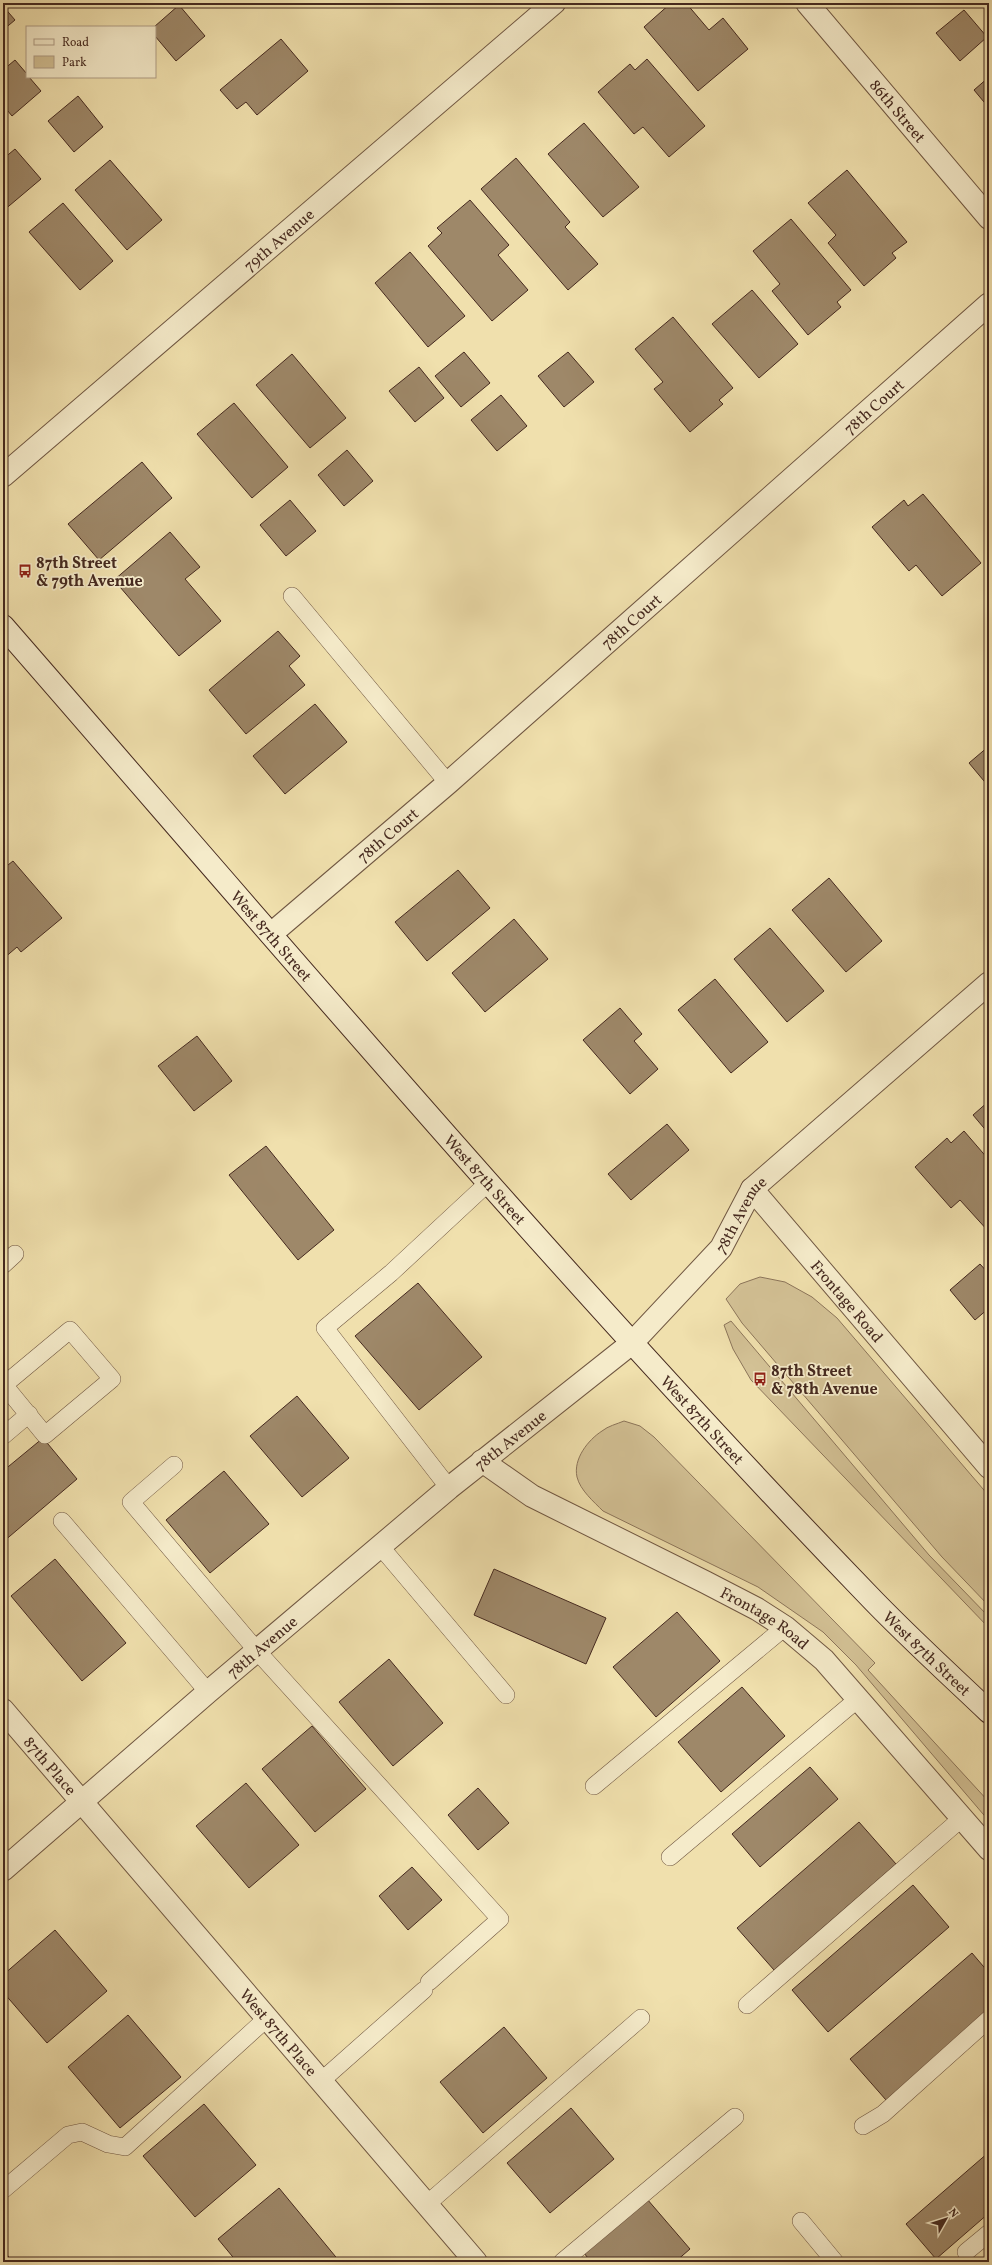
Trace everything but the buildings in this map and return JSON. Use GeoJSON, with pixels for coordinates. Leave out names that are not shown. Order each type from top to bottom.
{"type":"FeatureCollection","features":[{"type":"Feature","properties":{"kind":"street","name":"79th Avenue"},"geometry":{"type":"LineString","coordinates":[[3,476],[554,3]]}},
{"type":"Feature","properties":{"kind":"street","name":"86th Street"},"geometry":{"type":"LineString","coordinates":[[807,3],[989,218]]}},
{"type":"Feature","properties":{"kind":"street","name":"78th Court"},"geometry":{"type":"LineString","coordinates":[[271,934],[448,783],[989,304]]}},
{"type":"Feature","properties":{"kind":"street","name":"West 87th Street"},"geometry":{"type":"LineString","coordinates":[[3,626],[271,934],[632,1343],[869,1596],[989,1712]]}},
{"type":"Feature","properties":{"kind":"street","name":"78th Avenue"},"geometry":{"type":"LineString","coordinates":[[3,1870],[208,1692],[258,1652],[449,1488],[632,1343],[721,1248],[752,1189],[989,983]]}},
{"type":"Feature","properties":{"kind":"street","name":"Frontage Road"},"geometry":{"type":"LineString","coordinates":[[752,1189],[989,1467]]}},
{"type":"Feature","properties":{"kind":"street","name":"Frontage Road"},"geometry":{"type":"LineString","coordinates":[[482,1461],[532,1496],[705,1582],[757,1609],[785,1627],[824,1660],[859,1698],[989,1850]]}},
{"type":"Feature","properties":{"kind":"street","name":"87th Place"},"geometry":{"type":"LineString","coordinates":[[3,1710],[81,1803]]}},
{"type":"Feature","properties":{"kind":"street","name":"West 87th Place"},"geometry":{"type":"LineString","coordinates":[[81,1803],[476,2262]]}},
{"type":"Feature","properties":{"kind":"lane"},"geometry":{"type":"LineString","coordinates":[[292,596],[448,783]]}},
{"type":"Feature","properties":{"kind":"lane"},"geometry":{"type":"LineString","coordinates":[[449,1488],[324,1328],[391,1274],[489,1182]]}},
{"type":"Feature","properties":{"kind":"lane"},"geometry":{"type":"LineString","coordinates":[[70,1330],[112,1379],[45,1434],[29,1414],[4,1385],[70,1330]]}},
{"type":"Feature","properties":{"kind":"lane"},"geometry":{"type":"LineString","coordinates":[[3,1436],[29,1414]]}},
{"type":"Feature","properties":{"kind":"lane"},"geometry":{"type":"LineString","coordinates":[[174,1465],[131,1502],[258,1652],[500,1919],[320,2082]]}},
{"type":"Feature","properties":{"kind":"lane"},"geometry":{"type":"LineString","coordinates":[[62,1521],[208,1692]]}},
{"type":"Feature","properties":{"kind":"lane"},"geometry":{"type":"LineString","coordinates":[[380,1546],[506,1695]]}},
{"type":"Feature","properties":{"kind":"lane"},"geometry":{"type":"LineString","coordinates":[[594,1786],[785,1627]]}},
{"type":"Feature","properties":{"kind":"lane"},"geometry":{"type":"LineString","coordinates":[[670,1857],[859,1698]]}},
{"type":"Feature","properties":{"kind":"lane"},"geometry":{"type":"LineString","coordinates":[[747,2004],[962,1818]]}},
{"type":"Feature","properties":{"kind":"lane"},"geometry":{"type":"LineString","coordinates":[[427,2204],[642,2018]]}},
{"type":"Feature","properties":{"kind":"lane"},"geometry":{"type":"LineString","coordinates":[[3,2190],[68,2135],[82,2132],[108,2144],[125,2147],[266,2019]]}},
{"type":"Feature","properties":{"kind":"lane"},"geometry":{"type":"LineString","coordinates":[[863,2126],[883,2114],[989,2019]]}},
{"type":"Feature","properties":{"kind":"lane"},"geometry":{"type":"LineString","coordinates":[[562,2262],[735,2117]]}},
{"type":"Feature","properties":{"kind":"lane"},"geometry":{"type":"LineString","coordinates":[[801,2221],[835,2262]]}},
{"type":"Feature","properties":{"kind":"lane"},"geometry":{"type":"LineString","coordinates":[[966,2252],[989,2233]]}},
{"type":"Feature","properties":{"kind":"green space"},"geometry":{"type":"Polygon","coordinates":[[[760,1277],[785,1282],[812,1297],[837,1318],[989,1496],[989,1606],[942,1557],[742,1323],[726,1299],[740,1284],[760,1277]]]}},
{"type":"Feature","properties":{"kind":"green space"},"geometry":{"type":"Polygon","coordinates":[[[731,1321],[929,1555],[989,1617],[989,1628],[751,1380],[733,1349],[724,1325],[731,1321]]]}},
{"type":"Feature","properties":{"kind":"green space"},"geometry":{"type":"Polygon","coordinates":[[[624,1421],[640,1426],[654,1437],[875,1663],[868,1670],[989,1802],[989,1821],[856,1665],[823,1632],[758,1587],[603,1511],[588,1496],[581,1487],[577,1477],[576,1470],[579,1457],[587,1445],[597,1435],[607,1428],[624,1421]]]}},
{"type":"Feature","properties":{"kind":"place","name":"87th Street & 79th Avenue"},"geometry":{"type":"Point","coordinates":[25,571]}},
{"type":"Feature","properties":{"kind":"place","name":"87th Street & 78th Avenue"},"geometry":{"type":"Point","coordinates":[760,1379]}}]}
